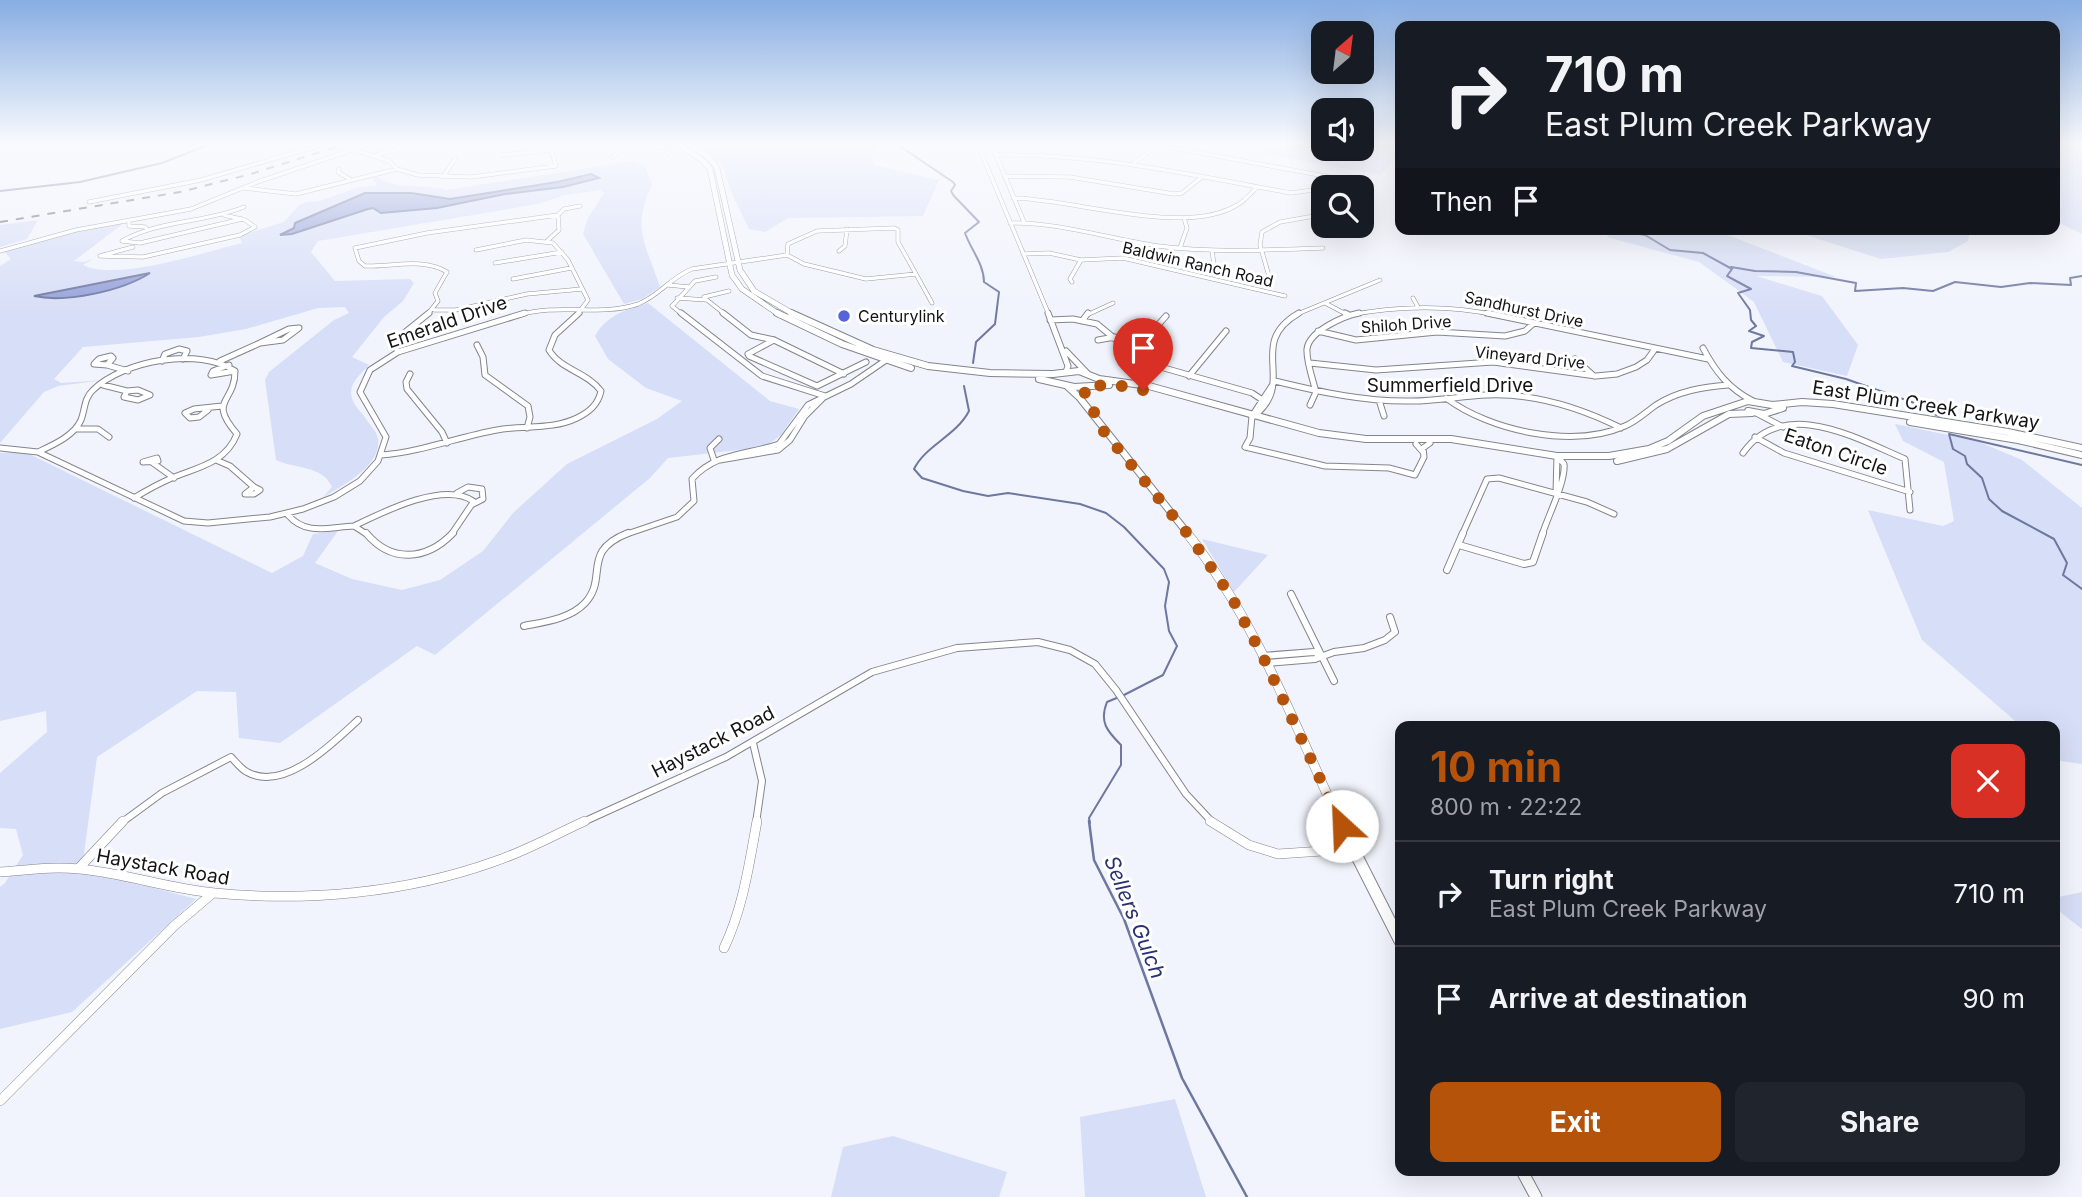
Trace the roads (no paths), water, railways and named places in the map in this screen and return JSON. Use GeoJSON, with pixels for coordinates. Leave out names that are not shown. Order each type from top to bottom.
{"type":"FeatureCollection","features":[{"type":"Feature","properties":{"kind":"main road"},"geometry":{"type":"LineString","coordinates":[[717,201],[729,262],[738,285],[761,304],[889,359],[953,376],[1047,379],[1074,387],[1126,386],[1335,441],[1416,444],[1429,441]]}},
{"type":"Feature","properties":{"kind":"main road"},"geometry":{"type":"LineString","coordinates":[[725,201],[737,261],[747,283],[768,302],[889,359],[956,371],[1088,374],[1099,379],[1149,386],[1252,418],[1342,437],[1429,441],[1559,460],[1604,462],[1647,456],[1676,445],[1716,418],[1733,412],[1754,413]]}},
{"type":"Feature","properties":{"kind":"main road"},"geometry":{"type":"LineString","coordinates":[[1065,373],[1060,377],[1063,384],[1077,395],[1212,566],[1264,660],[1352,849],[1395,931]]}},
{"type":"Feature","properties":{"kind":"main road"},"geometry":{"type":"LineString","coordinates":[[1088,374],[1092,381],[1086,385],[1084,393],[1094,416]]}},
{"type":"Feature","properties":{"kind":"main road"},"geometry":{"type":"LineString","coordinates":[[1156,393],[1201,402]]}},
{"type":"Feature","properties":{"kind":"main road"},"geometry":{"type":"LineString","coordinates":[[1559,460],[1649,449],[1668,441],[1703,416],[1741,404],[1743,409],[1754,413]]}},
{"type":"Feature","properties":{"kind":"main road","name":"East Plum Creek Parkway"},"geometry":{"type":"LineString","coordinates":[[1741,404],[1833,404],[2008,432],[2082,448]]}},
{"type":"Feature","properties":{"kind":"main road"},"geometry":{"type":"LineString","coordinates":[[1760,404],[1770,412]]}},
{"type":"Feature","properties":{"kind":"main road","name":"East Plum Creek Parkway"},"geometry":{"type":"LineString","coordinates":[[1754,413],[1795,407],[1824,408],[2011,438],[2082,455]]}},
{"type":"Feature","properties":{"kind":"main road"},"geometry":{"type":"LineString","coordinates":[[1525,1176],[1536,1197]]}},
{"type":"Feature","properties":{"kind":"street"},"geometry":{"type":"LineString","coordinates":[[89,202],[95,201]]}},
{"type":"Feature","properties":{"kind":"street"},"geometry":{"type":"LineString","coordinates":[[0,249],[204,201]]}},
{"type":"Feature","properties":{"kind":"street"},"geometry":{"type":"LineString","coordinates":[[1001,201],[1060,344],[1068,366],[1065,373]]}},
{"type":"Feature","properties":{"kind":"street"},"geometry":{"type":"LineString","coordinates":[[1014,201],[1024,222]]}},
{"type":"Feature","properties":{"kind":"street"},"geometry":{"type":"LineString","coordinates":[[1067,201],[1145,216],[1184,218],[1207,217],[1233,208],[1241,201]]}},
{"type":"Feature","properties":{"kind":"street"},"geometry":{"type":"LineString","coordinates":[[434,310],[438,301],[435,293],[447,272],[443,268],[421,264],[365,266],[359,261],[355,248],[454,229],[558,215],[564,209],[580,206]]}},
{"type":"Feature","properties":{"kind":"street"},"geometry":{"type":"LineString","coordinates":[[152,241],[132,244],[122,242],[130,235],[224,215],[244,207]]}},
{"type":"Feature","properties":{"kind":"street"},"geometry":{"type":"LineString","coordinates":[[224,215],[242,219],[253,223],[255,227],[251,232],[143,257],[100,256],[242,219]]}},
{"type":"Feature","properties":{"kind":"street"},"geometry":{"type":"LineString","coordinates":[[547,242],[559,230],[558,215]]}},
{"type":"Feature","properties":{"kind":"street"},"geometry":{"type":"LineString","coordinates":[[1269,276],[1260,237],[1272,225],[1311,217]]}},
{"type":"Feature","properties":{"kind":"street"},"geometry":{"type":"LineString","coordinates":[[1180,248],[1187,228],[1184,218]]}},
{"type":"Feature","properties":{"kind":"street"},"geometry":{"type":"LineString","coordinates":[[132,220],[134,224],[151,224],[155,229]]}},
{"type":"Feature","properties":{"kind":"street"},"geometry":{"type":"LineString","coordinates":[[132,220],[129,226],[145,227],[148,230]]}},
{"type":"Feature","properties":{"kind":"street"},"geometry":{"type":"LineString","coordinates":[[1010,223],[1041,223],[1138,243],[1212,251],[1322,248]]}},
{"type":"Feature","properties":{"kind":"street"},"geometry":{"type":"LineString","coordinates":[[916,274],[866,279],[804,264],[787,255],[788,244],[804,234],[847,229],[897,228],[898,242],[916,274],[932,303]]}},
{"type":"Feature","properties":{"kind":"street"},"geometry":{"type":"LineString","coordinates":[[839,251],[845,246],[847,229]]}},
{"type":"Feature","properties":{"kind":"street"},"geometry":{"type":"LineString","coordinates":[[0,448],[38,452],[184,521],[207,525],[242,523],[288,515],[350,486],[368,473],[381,455],[406,454],[492,431],[556,425],[587,412],[600,399],[601,391],[596,384],[555,360],[548,350],[549,342],[555,333],[577,317],[588,300],[558,246],[547,242],[520,242],[476,250]]}},
{"type":"Feature","properties":{"kind":"street"},"geometry":{"type":"LineString","coordinates":[[1212,251],[1214,264]]}},
{"type":"Feature","properties":{"kind":"street"},"geometry":{"type":"LineString","coordinates":[[495,263],[562,252]]}},
{"type":"Feature","properties":{"kind":"street","name":"Baldwin Ranch Road"},"geometry":{"type":"LineString","coordinates":[[1023,254],[1049,253],[1081,260],[1123,258],[1285,296]]}},
{"type":"Feature","properties":{"kind":"street","name":"Emerald Drive"},"geometry":{"type":"LineString","coordinates":[[381,455],[386,437],[360,392],[370,370],[398,352],[521,313],[549,309],[608,309],[637,304],[659,293],[679,274],[692,269],[787,255]]}},
{"type":"Feature","properties":{"kind":"street"},"geometry":{"type":"LineString","coordinates":[[1072,282],[1070,279],[1081,260]]}},
{"type":"Feature","properties":{"kind":"street"},"geometry":{"type":"LineString","coordinates":[[513,279],[571,268]]}},
{"type":"Feature","properties":{"kind":"street"},"geometry":{"type":"LineString","coordinates":[[716,276],[701,279],[689,287],[673,306],[762,376],[825,396]]}},
{"type":"Feature","properties":{"kind":"street"},"geometry":{"type":"LineString","coordinates":[[1252,418],[1260,412],[1275,391],[1272,349],[1276,333],[1293,318],[1380,280]]}},
{"type":"Feature","properties":{"kind":"street"},"geometry":{"type":"LineString","coordinates":[[668,285],[689,287]]}},
{"type":"Feature","properties":{"kind":"street"},"geometry":{"type":"LineString","coordinates":[[398,352],[393,342],[400,332],[434,310],[456,310],[527,294],[582,289]]}},
{"type":"Feature","properties":{"kind":"street"},"geometry":{"type":"LineString","coordinates":[[677,298],[702,298],[729,291]]}},
{"type":"Feature","properties":{"kind":"street"},"geometry":{"type":"LineString","coordinates":[[702,298],[751,335],[774,340],[844,374]]}},
{"type":"Feature","properties":{"kind":"street"},"geometry":{"type":"LineString","coordinates":[[1413,299],[1418,307]]}},
{"type":"Feature","properties":{"kind":"street"},"geometry":{"type":"LineString","coordinates":[[1082,321],[1089,312],[1113,303]]}},
{"type":"Feature","properties":{"kind":"street"},"geometry":{"type":"LineString","coordinates":[[1325,303],[1349,315]]}},
{"type":"Feature","properties":{"kind":"street","name":"Sandhurst Drive"},"geometry":{"type":"LineString","coordinates":[[1318,331],[1349,315],[1380,309],[1463,307],[1708,359]]}},
{"type":"Feature","properties":{"kind":"street"},"geometry":{"type":"LineString","coordinates":[[1123,349],[1142,343],[1167,316]]}},
{"type":"Feature","properties":{"kind":"street"},"geometry":{"type":"LineString","coordinates":[[1051,322],[1082,321],[1106,328],[1123,349],[1150,365],[1245,391],[1261,399]]}},
{"type":"Feature","properties":{"kind":"street","name":"Shiloh Drive"},"geometry":{"type":"LineString","coordinates":[[1318,331],[1356,340],[1437,332],[1505,336],[1525,331],[1534,323]]}},
{"type":"Feature","properties":{"kind":"street"},"geometry":{"type":"LineString","coordinates":[[220,361],[260,343],[277,337],[288,329],[299,328],[283,341],[260,343]]}},
{"type":"Feature","properties":{"kind":"street"},"geometry":{"type":"LineString","coordinates":[[1189,376],[1226,331]]}},
{"type":"Feature","properties":{"kind":"street"},"geometry":{"type":"LineString","coordinates":[[1310,405],[1316,392],[1308,345],[1318,331]]}},
{"type":"Feature","properties":{"kind":"street"},"geometry":{"type":"LineString","coordinates":[[1098,340],[1115,337]]}},
{"type":"Feature","properties":{"kind":"street"},"geometry":{"type":"LineString","coordinates":[[774,340],[748,354],[817,386],[866,362]]}},
{"type":"Feature","properties":{"kind":"street"},"geometry":{"type":"LineString","coordinates":[[1060,344],[1088,374]]}},
{"type":"Feature","properties":{"kind":"street"},"geometry":{"type":"LineString","coordinates":[[477,345],[483,357],[485,375],[528,406],[530,417],[527,428]]}},
{"type":"Feature","properties":{"kind":"street"},"geometry":{"type":"LineString","coordinates":[[1703,348],[1728,385],[1760,404]]}},
{"type":"Feature","properties":{"kind":"street"},"geometry":{"type":"LineString","coordinates":[[162,361],[164,354],[179,349],[187,351],[183,359]]}},
{"type":"Feature","properties":{"kind":"street","name":"Vineyard Drive"},"geometry":{"type":"LineString","coordinates":[[1310,363],[1384,370],[1445,363],[1497,362],[1563,374],[1594,376],[1610,375],[1640,365],[1652,356],[1655,349]]}},
{"type":"Feature","properties":{"kind":"street"},"geometry":{"type":"LineString","coordinates":[[75,429],[87,398],[101,384],[128,371],[162,361],[183,359],[220,361],[235,371],[235,384],[222,406],[225,420],[237,434],[233,446],[216,460],[134,498]]}},
{"type":"Feature","properties":{"kind":"street"},"geometry":{"type":"LineString","coordinates":[[524,626],[559,618],[584,603],[592,593],[595,559],[602,549],[625,534],[669,521],[682,514],[694,500],[692,479],[702,468],[714,460],[766,451],[786,444],[805,416],[825,396],[852,384],[889,359]]}},
{"type":"Feature","properties":{"kind":"street"},"geometry":{"type":"LineString","coordinates":[[1575,359],[1594,376]]}},
{"type":"Feature","properties":{"kind":"street"},"geometry":{"type":"LineString","coordinates":[[107,365],[128,371]]}},
{"type":"Feature","properties":{"kind":"street"},"geometry":{"type":"LineString","coordinates":[[229,365],[211,374],[217,376],[235,371]]}},
{"type":"Feature","properties":{"kind":"street"},"geometry":{"type":"LineString","coordinates":[[770,378],[781,371]]}},
{"type":"Feature","properties":{"kind":"street"},"geometry":{"type":"LineString","coordinates":[[410,374],[406,382],[407,389],[442,432],[447,443]]}},
{"type":"Feature","properties":{"kind":"street"},"geometry":{"type":"LineString","coordinates":[[1275,381],[1253,411],[1247,431],[1250,438],[1245,447],[1325,466],[1389,468],[1415,475],[1424,447],[1429,441]]}},
{"type":"Feature","properties":{"kind":"street","name":"Summerfield Drive"},"geometry":{"type":"LineString","coordinates":[[1275,381],[1316,392],[1379,400],[1499,395],[1534,397],[1574,407],[1621,428]]}},
{"type":"Feature","properties":{"kind":"street"},"geometry":{"type":"LineString","coordinates":[[101,384],[127,391]]}},
{"type":"Feature","properties":{"kind":"street"},"geometry":{"type":"LineString","coordinates":[[1446,398],[1471,415],[1534,432],[1590,435],[1635,422],[1657,404],[1679,394],[1728,385]]}},
{"type":"Feature","properties":{"kind":"street"},"geometry":{"type":"LineString","coordinates":[[1734,390],[1741,404]]}},
{"type":"Feature","properties":{"kind":"street"},"geometry":{"type":"LineString","coordinates":[[1379,400],[1384,416]]}},
{"type":"Feature","properties":{"kind":"street"},"geometry":{"type":"LineString","coordinates":[[208,410],[222,406]]}},
{"type":"Feature","properties":{"kind":"street","name":"Eaton Circle"},"geometry":{"type":"LineString","coordinates":[[1770,412],[1785,426]]}},
{"type":"Feature","properties":{"kind":"street","name":"Eaton Circle"},"geometry":{"type":"LineString","coordinates":[[1754,413],[1785,426]]}},
{"type":"Feature","properties":{"kind":"street","name":"Eaton Circle"},"geometry":{"type":"LineString","coordinates":[[1743,453],[1755,437],[1794,423],[1852,436],[1905,459],[1910,510]]}},
{"type":"Feature","properties":{"kind":"street"},"geometry":{"type":"LineString","coordinates":[[38,452],[75,429],[98,429],[109,437]]}},
{"type":"Feature","properties":{"kind":"street","name":"Eaton Circle"},"geometry":{"type":"LineString","coordinates":[[1755,437],[1784,453],[1910,492]]}},
{"type":"Feature","properties":{"kind":"street"},"geometry":{"type":"LineString","coordinates":[[714,460],[710,447],[719,439]]}},
{"type":"Feature","properties":{"kind":"street"},"geometry":{"type":"LineString","coordinates":[[1416,444],[1423,452]]}},
{"type":"Feature","properties":{"kind":"street"},"geometry":{"type":"LineString","coordinates":[[216,460],[234,467],[243,479],[254,487]]}},
{"type":"Feature","properties":{"kind":"street"},"geometry":{"type":"LineString","coordinates":[[1459,545],[1524,564],[1532,562],[1556,493],[1561,489],[1565,477],[1559,460]]}},
{"type":"Feature","properties":{"kind":"street"},"geometry":{"type":"LineString","coordinates":[[153,463],[174,478]]}},
{"type":"Feature","properties":{"kind":"street"},"geometry":{"type":"LineString","coordinates":[[1447,570],[1487,479],[1499,478],[1556,493],[1614,514]]}},
{"type":"Feature","properties":{"kind":"street"},"geometry":{"type":"LineString","coordinates":[[354,526],[364,529],[378,549],[400,556],[417,555],[441,544],[457,531],[473,504],[483,499],[484,493],[482,489],[468,487],[456,494]]}},
{"type":"Feature","properties":{"kind":"street"},"geometry":{"type":"LineString","coordinates":[[288,515],[294,524],[309,530],[354,526],[397,506],[428,497],[463,494],[473,501],[473,504]]}},
{"type":"Feature","properties":{"kind":"street"},"geometry":{"type":"LineString","coordinates":[[1291,594],[1334,681]]}},
{"type":"Feature","properties":{"kind":"street"},"geometry":{"type":"LineString","coordinates":[[1264,660],[1315,659],[1322,655],[1365,649],[1386,641],[1395,632],[1390,617]]}},
{"type":"Feature","properties":{"kind":"street","name":"Haystack Road"},"geometry":{"type":"LineString","coordinates":[[0,872],[55,867],[78,869],[213,893],[276,897],[396,887],[460,874],[494,862],[753,743],[872,671],[957,648],[1038,642],[1070,650],[1094,664],[1124,701],[1186,794],[1208,819],[1249,845],[1278,854],[1352,849]]}},
{"type":"Feature","properties":{"kind":"street"},"geometry":{"type":"LineString","coordinates":[[78,869],[124,819],[177,784],[231,757],[240,770],[252,775],[278,776],[295,771],[327,748],[358,720]]}},
{"type":"Feature","properties":{"kind":"street"},"geometry":{"type":"LineString","coordinates":[[724,948],[735,925],[744,893],[760,803],[762,781],[753,743]]}},
{"type":"Feature","properties":{"kind":"street"},"geometry":{"type":"LineString","coordinates":[[0,1101],[174,926],[213,893]]}},
{"type":"Feature","properties":{"kind":"water"},"geometry":{"type":"Polygon","coordinates":[[[347,201],[472,201],[437,208],[381,213],[373,208],[292,234],[280,235],[294,228],[295,223],[347,201]]]}},
{"type":"Feature","properties":{"kind":"water"},"geometry":{"type":"Polygon","coordinates":[[[150,273],[125,285],[94,294],[62,298],[34,296],[150,273]]]}},
{"type":"Feature","properties":{"kind":"waterway","name":"Sellers Gulch"},"geometry":{"type":"LineString","coordinates":[[959,201],[979,222],[965,233],[980,263],[984,282],[999,292],[995,324],[976,342],[973,363]]}},
{"type":"Feature","properties":{"kind":"waterway"},"geometry":{"type":"LineString","coordinates":[[1645,235],[1670,250],[1703,253],[1732,269],[1727,276],[1751,289],[1738,293],[1750,310],[1751,320],[1756,326],[1749,331],[1764,336],[1752,342],[1751,348],[1793,352],[1795,362],[1792,366],[1846,379],[1923,406],[1919,407],[1941,417]]}},
{"type":"Feature","properties":{"kind":"waterway"},"geometry":{"type":"LineString","coordinates":[[1731,267],[1755,271],[1796,272],[1856,283],[1855,291],[1903,288],[1933,291],[1955,282],[2001,287],[2030,283],[2071,285],[2070,278],[2082,276]]}},
{"type":"Feature","properties":{"kind":"waterway","name":"Sellers Gulch"},"geometry":{"type":"LineString","coordinates":[[964,386],[969,411],[957,427],[919,461],[914,469],[922,478],[988,496],[1008,493],[1080,504],[1106,513],[1124,527],[1164,569],[1169,582],[1165,606],[1169,631],[1177,646],[1163,675],[1124,695]]}},
{"type":"Feature","properties":{"kind":"waterway"},"geometry":{"type":"LineString","coordinates":[[2082,465],[1949,434],[1953,449],[1965,456],[1967,464],[1982,478],[1989,499],[2002,511],[2054,539],[2067,563],[2063,575],[2082,589]]}},
{"type":"Feature","properties":{"kind":"waterway","name":"Sellers Gulch"},"geometry":{"type":"LineString","coordinates":[[1090,823],[1089,818],[1121,765],[1121,745],[1108,731],[1104,721],[1107,702],[1119,697]]}},
{"type":"Feature","properties":{"kind":"waterway","name":"Sellers Gulch"},"geometry":{"type":"LineString","coordinates":[[1089,821],[1094,860],[1124,919],[1182,1078],[1247,1197]]}},
{"type":"Feature","properties":{"kind":"railway"},"geometry":{"type":"LineString","coordinates":[[0,222],[127,201]]}},
{"type":"Feature","properties":{"kind":"place","name":"Centurylink"},"geometry":{"type":"Point","coordinates":[844,316]}}]}
